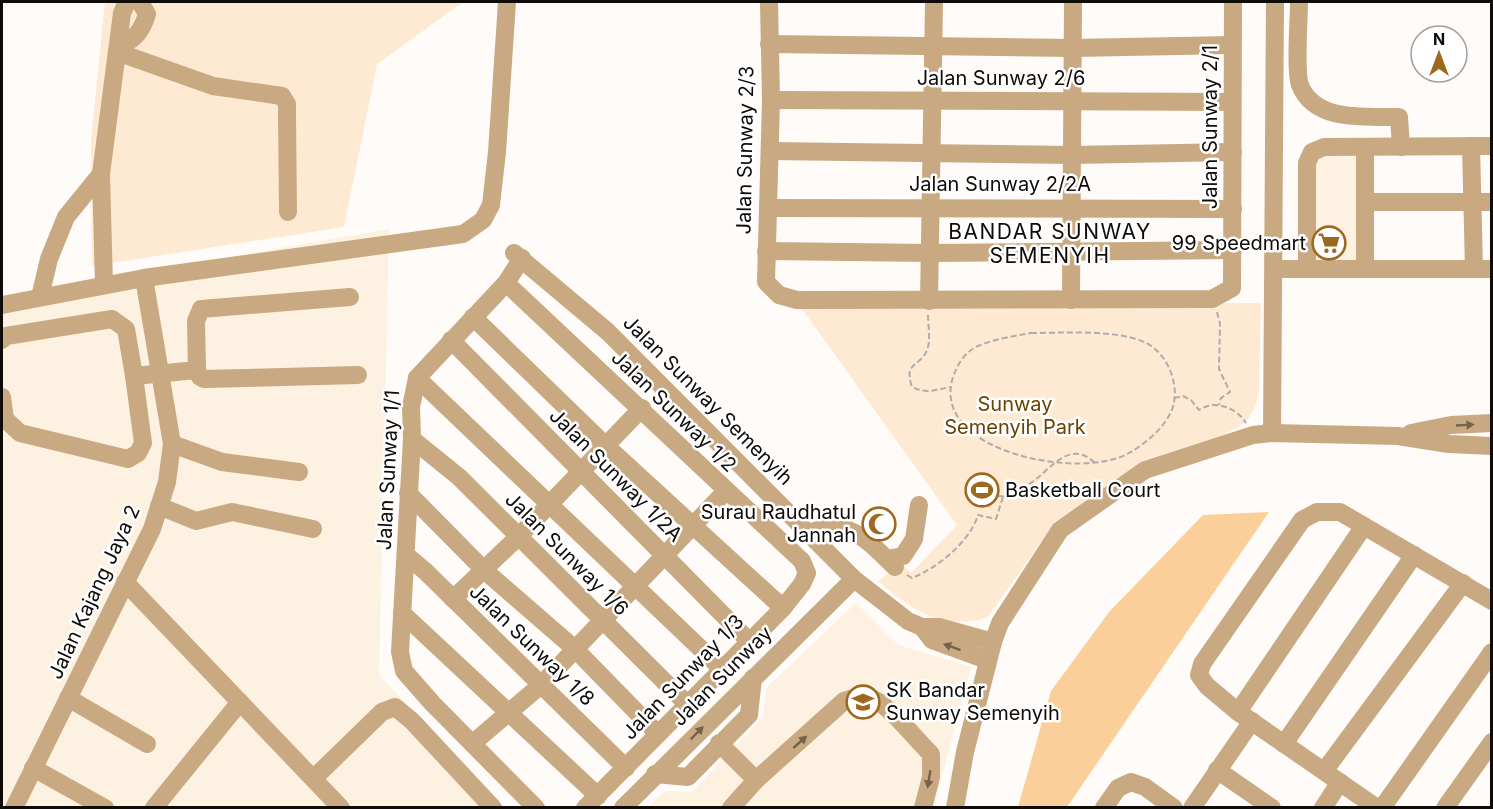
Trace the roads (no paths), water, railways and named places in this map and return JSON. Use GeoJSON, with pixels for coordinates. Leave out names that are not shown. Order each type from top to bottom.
{"type":"FeatureCollection","features":[{"type":"Feature","properties":{"kind":"street"},"geometry":{"type":"LineString","coordinates":[[104,285],[101,174],[122,13],[127,2]]}},
{"type":"Feature","properties":{"kind":"street"},"geometry":{"type":"LineString","coordinates":[[117,49],[129,42],[144,24],[147,14],[140,2]]}},
{"type":"Feature","properties":{"kind":"street"},"geometry":{"type":"LineString","coordinates":[[2,305],[144,278],[463,234],[483,220],[491,206],[507,2]]}},
{"type":"Feature","properties":{"kind":"street","name":"Jalan Sunway 2/3"},"geometry":{"type":"LineString","coordinates":[[770,2],[771,100],[766,282],[778,295],[797,300],[929,305]]}},
{"type":"Feature","properties":{"kind":"street"},"geometry":{"type":"LineString","coordinates":[[934,2],[929,305],[1071,300],[1073,2]]}},
{"type":"Feature","properties":{"kind":"street","name":"Jalan Sunway 2/1"},"geometry":{"type":"LineString","coordinates":[[1071,300],[1212,299],[1232,288],[1233,2]]}},
{"type":"Feature","properties":{"kind":"street"},"geometry":{"type":"LineString","coordinates":[[1272,433],[1275,2]]}},
{"type":"Feature","properties":{"kind":"street"},"geometry":{"type":"LineString","coordinates":[[1299,2],[1299,83],[1310,100],[1330,113],[1399,117],[1401,147]]}},
{"type":"Feature","properties":{"kind":"street"},"geometry":{"type":"LineString","coordinates":[[769,44],[1073,48],[1232,45]]}},
{"type":"Feature","properties":{"kind":"street"},"geometry":{"type":"LineString","coordinates":[[117,49],[213,86],[282,96],[287,104],[288,212]]}},
{"type":"Feature","properties":{"kind":"street"},"geometry":{"type":"LineString","coordinates":[[1275,82],[1299,83]]}},
{"type":"Feature","properties":{"kind":"street","name":"Jalan Sunway 2/6"},"geometry":{"type":"LineString","coordinates":[[771,100],[1232,102]]}},
{"type":"Feature","properties":{"kind":"street"},"geometry":{"type":"LineString","coordinates":[[1274,269],[1483,269],[1471,202],[1471,146]]}},
{"type":"Feature","properties":{"kind":"street"},"geometry":{"type":"LineString","coordinates":[[1307,269],[1307,163],[1312,152],[1324,147],[1491,146]]}},
{"type":"Feature","properties":{"kind":"street"},"geometry":{"type":"LineString","coordinates":[[1365,147],[1365,269]]}},
{"type":"Feature","properties":{"kind":"street"},"geometry":{"type":"LineString","coordinates":[[770,151],[1233,153]]}},
{"type":"Feature","properties":{"kind":"street"},"geometry":{"type":"LineString","coordinates":[[40,297],[49,259],[66,217],[101,174]]}},
{"type":"Feature","properties":{"kind":"street"},"geometry":{"type":"LineString","coordinates":[[1365,202],[1491,202]]}},
{"type":"Feature","properties":{"kind":"street","name":"Jalan Sunway 2/2A"},"geometry":{"type":"LineString","coordinates":[[768,208],[931,206],[1233,209]]}},
{"type":"Feature","properties":{"kind":"street"},"geometry":{"type":"LineString","coordinates":[[766,251],[930,253],[1233,250]]}},
{"type":"Feature","properties":{"kind":"street","name":"Jalan Sunway 1/1"},"geometry":{"type":"LineString","coordinates":[[473,744],[404,671],[400,652],[412,439],[411,407],[417,378],[506,283],[523,260]]}},
{"type":"Feature","properties":{"kind":"street","name":"Jalan Sunway Semenyih"},"geometry":{"type":"LineString","coordinates":[[523,260],[608,332],[854,579],[884,605],[908,621],[922,627],[939,627],[993,642]]}},
{"type":"Feature","properties":{"kind":"street","name":"Jalan Kajang Jaya 2"},"geometry":{"type":"LineString","coordinates":[[14,807],[152,529],[167,482],[172,444],[144,278]]}},
{"type":"Feature","properties":{"kind":"street","name":"Jalan Sunway 1/2"},"geometry":{"type":"LineString","coordinates":[[506,283],[642,408],[726,492],[802,561],[807,573]]}},
{"type":"Feature","properties":{"kind":"street"},"geometry":{"type":"LineString","coordinates":[[350,297],[201,309],[196,321],[197,370],[204,380],[358,375]]}},
{"type":"Feature","properties":{"kind":"street"},"geometry":{"type":"LineString","coordinates":[[473,317],[606,446],[783,608]]}},
{"type":"Feature","properties":{"kind":"street"},"geometry":{"type":"LineString","coordinates":[[2,340],[6,336],[112,319],[126,329],[143,443],[138,453],[128,459],[20,433],[5,419],[2,397]]}},
{"type":"Feature","properties":{"kind":"street","name":"Jalan Sunway 1/2A"},"geometry":{"type":"LineString","coordinates":[[451,340],[749,641]]}},
{"type":"Feature","properties":{"kind":"street"},"geometry":{"type":"LineString","coordinates":[[134,376],[197,370]]}},
{"type":"Feature","properties":{"kind":"street"},"geometry":{"type":"LineString","coordinates":[[417,378],[722,669]]}},
{"type":"Feature","properties":{"kind":"street"},"geometry":{"type":"LineString","coordinates":[[453,599],[518,537],[642,408]]}},
{"type":"Feature","properties":{"kind":"street"},"geometry":{"type":"LineString","coordinates":[[1398,436],[1451,425],[1491,423]]}},
{"type":"Feature","properties":{"kind":"street"},"geometry":{"type":"LineString","coordinates":[[955,807],[987,660],[1000,623],[1060,530],[1145,470],[1253,435],[1272,433],[1398,436],[1449,444],[1491,446]]}},
{"type":"Feature","properties":{"kind":"street","name":"Jalan Sunway 1/6"},"geometry":{"type":"LineString","coordinates":[[412,439],[459,477],[687,704]]}},
{"type":"Feature","properties":{"kind":"street"},"geometry":{"type":"LineString","coordinates":[[172,444],[222,462],[299,472]]}},
{"type":"Feature","properties":{"kind":"street"},"geometry":{"type":"LineString","coordinates":[[536,807],[473,744],[541,685],[726,492]]}},
{"type":"Feature","properties":{"kind":"street"},"geometry":{"type":"LineString","coordinates":[[408,493],[484,570],[574,649],[658,734]]}},
{"type":"Feature","properties":{"kind":"street"},"geometry":{"type":"LineString","coordinates":[[810,533],[826,526],[852,530],[891,563],[903,555],[914,540],[919,505]]}},
{"type":"Feature","properties":{"kind":"street"},"geometry":{"type":"LineString","coordinates":[[159,506],[196,521],[232,512],[314,529]]}},
{"type":"Feature","properties":{"kind":"street"},"geometry":{"type":"LineString","coordinates":[[1377,807],[1245,717],[1207,686],[1199,675],[1202,664],[1302,520],[1317,512],[1340,512],[1491,601]]}},
{"type":"Feature","properties":{"kind":"street"},"geometry":{"type":"LineString","coordinates":[[1192,807],[1217,770],[1245,717],[1364,526]]}},
{"type":"Feature","properties":{"kind":"street","name":"Jalan Sunway 1/8"},"geometry":{"type":"LineString","coordinates":[[406,555],[626,768]]}},
{"type":"Feature","properties":{"kind":"street"},"geometry":{"type":"LineString","coordinates":[[1284,744],[1414,555]]}},
{"type":"Feature","properties":{"kind":"street","name":"Jalan Sunway 1/3"},"geometry":{"type":"LineString","coordinates":[[591,802],[783,608],[802,584],[807,573]]}},
{"type":"Feature","properties":{"kind":"street","name":"Jalan Sunway"},"geometry":{"type":"LineString","coordinates":[[623,807],[854,579]]}},
{"type":"Feature","properties":{"kind":"street"},"geometry":{"type":"LineString","coordinates":[[125,582],[341,807]]}},
{"type":"Feature","properties":{"kind":"street"},"geometry":{"type":"LineString","coordinates":[[1325,770],[1462,583]]}},
{"type":"Feature","properties":{"kind":"street"},"geometry":{"type":"LineString","coordinates":[[402,613],[508,712],[591,802]]}},
{"type":"Feature","properties":{"kind":"street","name":"Jalan Sunway Semenyih"},"geometry":{"type":"LineString","coordinates":[[922,627],[932,640],[987,660]]}},
{"type":"Feature","properties":{"kind":"street"},"geometry":{"type":"LineString","coordinates":[[1382,807],[1491,652]]}},
{"type":"Feature","properties":{"kind":"street"},"geometry":{"type":"LineString","coordinates":[[656,774],[688,777],[749,715],[753,678]]}},
{"type":"Feature","properties":{"kind":"street"},"geometry":{"type":"LineString","coordinates":[[731,807],[756,780],[844,701],[856,697],[869,697],[881,704],[931,754],[931,777],[923,807]]}},
{"type":"Feature","properties":{"kind":"street"},"geometry":{"type":"LineString","coordinates":[[68,699],[147,744]]}},
{"type":"Feature","properties":{"kind":"street"},"geometry":{"type":"LineString","coordinates":[[154,807],[240,702]]}},
{"type":"Feature","properties":{"kind":"street"},"geometry":{"type":"LineString","coordinates":[[314,778],[382,712],[395,707],[412,721],[493,807]]}},
{"type":"Feature","properties":{"kind":"street"},"geometry":{"type":"LineString","coordinates":[[1445,807],[1491,742]]}},
{"type":"Feature","properties":{"kind":"street"},"geometry":{"type":"LineString","coordinates":[[719,744],[756,780]]}},
{"type":"Feature","properties":{"kind":"street"},"geometry":{"type":"LineString","coordinates":[[33,768],[105,807]]}},
{"type":"Feature","properties":{"kind":"street"},"geometry":{"type":"LineString","coordinates":[[1217,770],[1272,807]]}},
{"type":"Feature","properties":{"kind":"street"},"geometry":{"type":"LineString","coordinates":[[1104,807],[1118,788],[1131,782],[1145,787],[1174,807]]}},
{"type":"Feature","properties":{"kind":"street"},"geometry":{"type":"LineString","coordinates":[[1323,807],[1340,782]]}},
{"type":"Feature","properties":{"kind":"place","name":"99 Speedmart"},"geometry":{"type":"Point","coordinates":[1329,243]}},
{"type":"Feature","properties":{"kind":"place","name":"Basketball Court"},"geometry":{"type":"Point","coordinates":[982,490]}},
{"type":"Feature","properties":{"kind":"place","name":"Surau Raudhatul Jannah"},"geometry":{"type":"Point","coordinates":[879,524]}},
{"type":"Feature","properties":{"kind":"place","name":"SK Bandar Sunway Semenyih"},"geometry":{"type":"Point","coordinates":[863,702]}},
{"type":"Feature","properties":{"kind":"district","name":"BANDAR SUNWAY SEMENYIH"},"geometry":{"type":"Point","coordinates":[1050,243]}},
{"type":"Feature","properties":{"kind":"park label","name":"Sunway Semenyih Park"},"geometry":{"type":"Point","coordinates":[1015,416]}}]}
